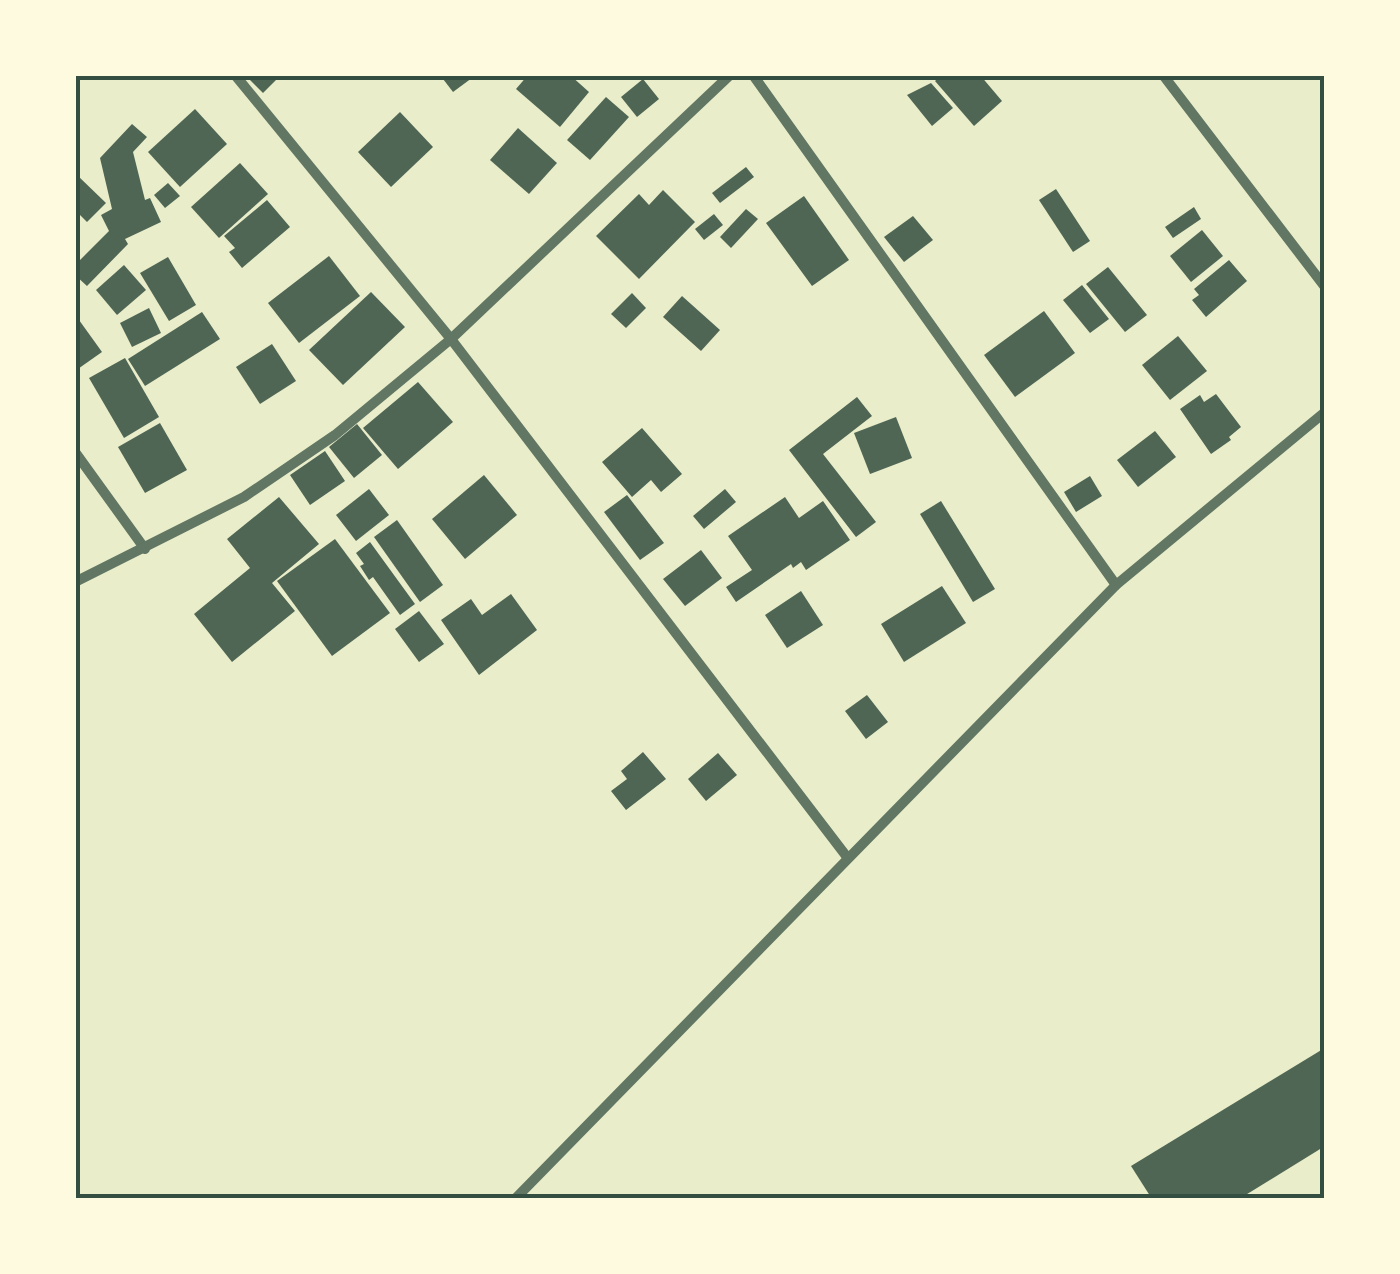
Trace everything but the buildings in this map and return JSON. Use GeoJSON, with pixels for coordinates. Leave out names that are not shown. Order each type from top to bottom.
{"type":"FeatureCollection","features":[{"type":"Feature","properties":{"kind":"street"},"geometry":{"type":"LineString","coordinates":[[234,75],[451,339],[847,857]]}},
{"type":"Feature","properties":{"kind":"street"},"geometry":{"type":"LineString","coordinates":[[75,582],[244,497],[320,445],[451,339],[730,75]]}},
{"type":"Feature","properties":{"kind":"street"},"geometry":{"type":"LineString","coordinates":[[753,75],[1116,585]]}},
{"type":"Feature","properties":{"kind":"street"},"geometry":{"type":"LineString","coordinates":[[1163,75],[1325,288]]}},
{"type":"Feature","properties":{"kind":"street"},"geometry":{"type":"LineString","coordinates":[[515,1199],[1116,585],[1325,412]]}},
{"type":"Feature","properties":{"kind":"street"},"geometry":{"type":"LineString","coordinates":[[75,452],[145,549]]}}]}
